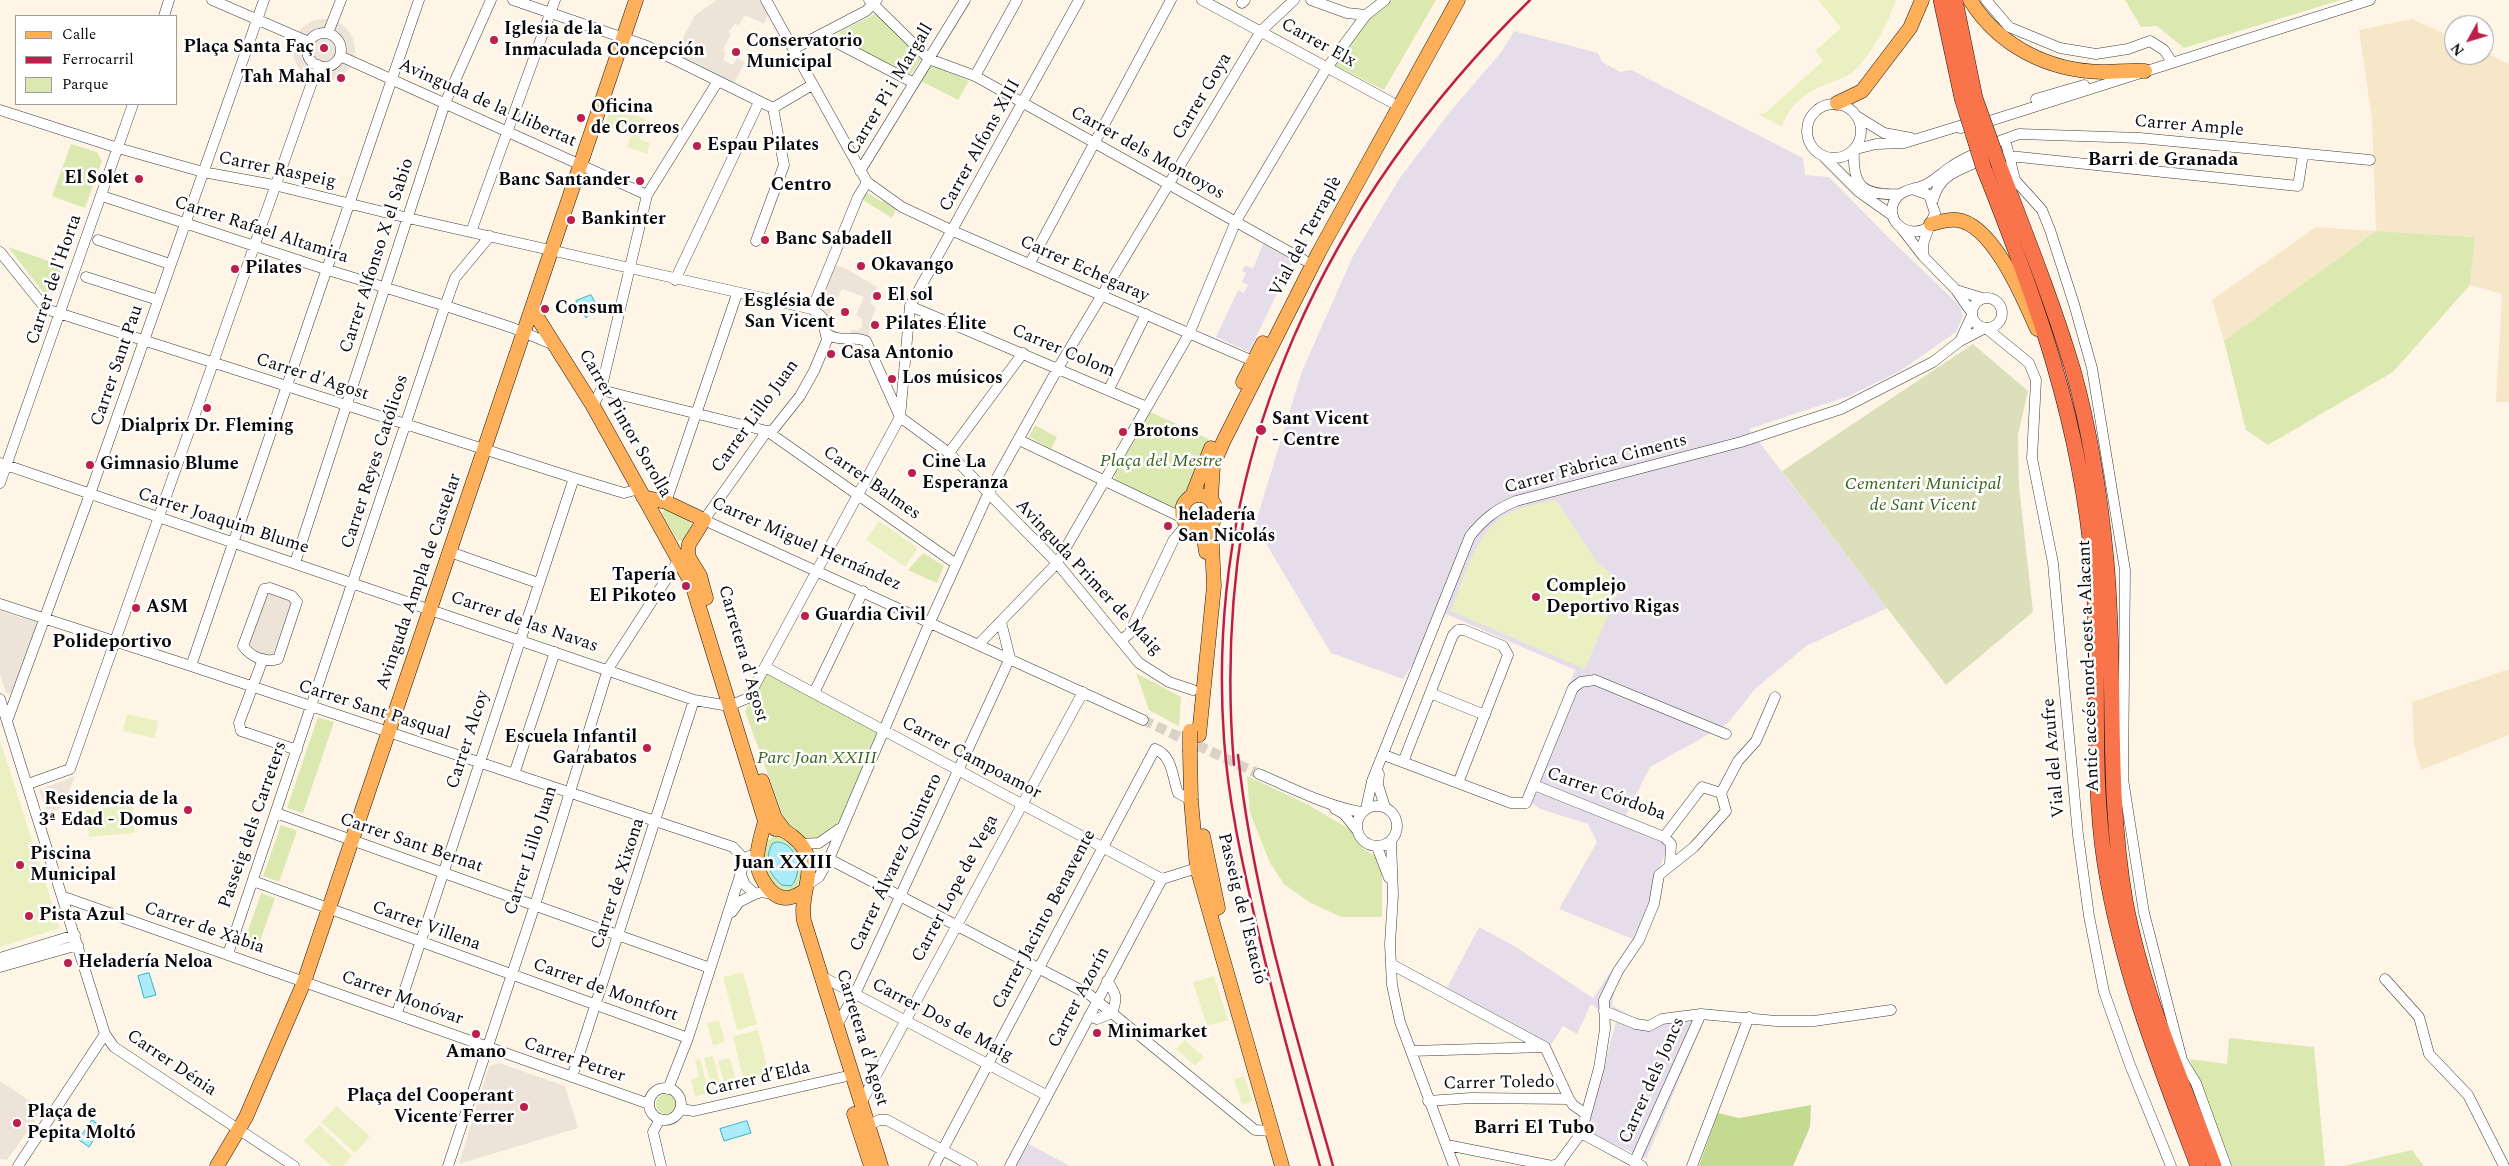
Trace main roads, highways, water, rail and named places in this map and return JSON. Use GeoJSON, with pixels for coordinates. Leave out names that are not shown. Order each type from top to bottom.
{"type":"FeatureCollection","features":[{"type":"Feature","properties":{"kind":"highway"},"geometry":{"type":"LineString","coordinates":[[1941,0],[1968,98]]}},
{"type":"Feature","properties":{"kind":"highway"},"geometry":{"type":"LineString","coordinates":[[1955,0],[1968,98]]}},
{"type":"Feature","properties":{"kind":"highway","name":"Antic accés nord-oest a Alacant"},"geometry":{"type":"LineString","coordinates":[[1968,98],[2003,161],[2056,314],[2080,397],[2094,464],[2104,529],[2108,583],[2114,808],[2118,849],[2130,922],[2149,992],[2214,1166]]}},
{"type":"Feature","properties":{"kind":"highway","name":"Antic accés nord-oest a Alacant"},"geometry":{"type":"LineString","coordinates":[[1968,98],[1984,166],[2037,306],[2060,377],[2073,433],[2086,506],[2093,572],[2100,825],[2110,892],[2123,954],[2147,1031],[2198,1166]]}},
{"type":"Feature","properties":{"kind":"main road","name":"Avinguda Ampla de Castelar"},"geometry":{"type":"LineString","coordinates":[[217,1166],[239,1128],[304,982],[354,841],[430,608],[636,0]]}},
{"type":"Feature","properties":{"kind":"main road","name":"Vial del Terraplè"},"geometry":{"type":"LineString","coordinates":[[1449,0],[1304,260],[1204,462],[1192,496],[1183,506],[1195,524],[1217,512],[1211,499],[1213,465],[1224,440],[1319,252],[1458,0]]}},
{"type":"Feature","properties":{"kind":"main road"},"geometry":{"type":"LineString","coordinates":[[1837,103],[1858,94],[1872,79],[1910,28],[1922,0]]}},
{"type":"Feature","properties":{"kind":"main road"},"geometry":{"type":"LineString","coordinates":[[1970,0],[1980,16],[2005,40],[2030,55],[2070,68],[2102,72],[2145,71]]}},
{"type":"Feature","properties":{"kind":"main road"},"geometry":{"type":"LineString","coordinates":[[1930,226],[1957,220],[1976,228],[1982,233],[2018,288],[2045,351],[2064,417],[2078,494],[2089,593],[2091,709],[2096,726]]}},
{"type":"Feature","properties":{"kind":"main road","name":"Carrer Pintor Sorolla"},"geometry":{"type":"LineString","coordinates":[[532,309],[593,406],[671,544],[678,561]]}},
{"type":"Feature","properties":{"kind":"main road","name":"Carrer Miguel Hernández"},"geometry":{"type":"LineString","coordinates":[[641,493],[666,502],[704,520]]}},
{"type":"Feature","properties":{"kind":"main road"},"geometry":{"type":"LineString","coordinates":[[1192,496],[1204,495],[1211,499]]}},
{"type":"Feature","properties":{"kind":"main road"},"geometry":{"type":"LineString","coordinates":[[654,514],[657,506],[666,502]]}},
{"type":"Feature","properties":{"kind":"main road","name":"Carrer Lillo Juan"},"geometry":{"type":"LineString","coordinates":[[689,544],[704,520]]}},
{"type":"Feature","properties":{"kind":"main road","name":"Passeig de l'Estació"},"geometry":{"type":"LineString","coordinates":[[1195,524],[1205,544],[1207,563],[1193,690],[1195,733]]}},
{"type":"Feature","properties":{"kind":"main road","name":"Passeig de l'Estació"},"geometry":{"type":"LineString","coordinates":[[1195,524],[1214,586],[1195,733],[1191,800],[1197,868],[1282,1166]]}},
{"type":"Feature","properties":{"kind":"main road"},"geometry":{"type":"LineString","coordinates":[[671,544],[676,546],[689,544]]}},
{"type":"Feature","properties":{"kind":"main road","name":"Carretera d'Agost"},"geometry":{"type":"LineString","coordinates":[[689,544],[689,558],[700,576],[765,821],[760,841]]}},
{"type":"Feature","properties":{"kind":"main road","name":"Carretera d'Agost"},"geometry":{"type":"LineString","coordinates":[[678,561],[692,584],[775,818],[784,830]]}},
{"type":"Feature","properties":{"kind":"main road","name":"Passeig de l'Estació"},"geometry":{"type":"LineString","coordinates":[[1194,754],[1205,854],[1220,917],[1291,1166]]}},
{"type":"Feature","properties":{"kind":"main road"},"geometry":{"type":"LineString","coordinates":[[777,828],[784,830],[801,844],[809,863],[810,872],[805,888],[793,897],[780,897],[769,887],[758,868],[760,841],[777,828]]}},
{"type":"Feature","properties":{"kind":"main road","name":"Carretera d'Agost"},"geometry":{"type":"LineString","coordinates":[[805,888],[801,908],[837,1025],[847,1075],[871,1166]]}},
{"type":"Feature","properties":{"kind":"main road","name":"Carretera d'Agost"},"geometry":{"type":"LineString","coordinates":[[780,897],[794,918],[847,1075],[861,1103],[881,1166]]}},
{"type":"Feature","properties":{"kind":"water"},"geometry":{"type":"Polygon","coordinates":[[[591,295],[596,304],[586,318],[576,301],[591,295]]]}},
{"type":"Feature","properties":{"kind":"water"},"geometry":{"type":"Polygon","coordinates":[[[777,842],[784,843],[794,852],[798,866],[795,880],[791,886],[782,885],[777,881],[769,866],[768,856],[772,844],[777,842]]]}},
{"type":"Feature","properties":{"kind":"water"},"geometry":{"type":"Polygon","coordinates":[[[149,973],[156,995],[144,998],[138,976],[149,973]]]}},
{"type":"Feature","properties":{"kind":"water"},"geometry":{"type":"Polygon","coordinates":[[[92,1120],[102,1127],[89,1147],[79,1140],[92,1120]]]}},
{"type":"Feature","properties":{"kind":"water"},"geometry":{"type":"Polygon","coordinates":[[[747,1121],[751,1133],[724,1141],[720,1129],[747,1121]]]}},
{"type":"Feature","properties":{"kind":"tunnel"},"geometry":{"type":"LineString","coordinates":[[1143,720],[1259,774]]}},
{"type":"Feature","properties":{"kind":"railway"},"geometry":{"type":"LineString","coordinates":[[1320,1166],[1261,946],[1240,849],[1229,783],[1224,739],[1223,633],[1235,530],[1259,431],[1294,336],[1340,245],[1395,159],[1458,77],[1530,0]]}},
{"type":"Feature","properties":{"kind":"railway"},"geometry":{"type":"LineString","coordinates":[[1234,765],[1230,673],[1231,643],[1235,583],[1243,523]]}},
{"type":"Feature","properties":{"kind":"railway"},"geometry":{"type":"LineString","coordinates":[[1238,755],[1245,807],[1265,911],[1290,1014],[1333,1166]]}},
{"type":"Feature","properties":{"kind":"place","name":"Iglesia de la Inmaculada Concepción"},"geometry":{"type":"Point","coordinates":[494,40]}},
{"type":"Feature","properties":{"kind":"place","name":"Plaça Santa Faç"},"geometry":{"type":"Point","coordinates":[324,48]}},
{"type":"Feature","properties":{"kind":"place","name":"Conservatorio Municipal"},"geometry":{"type":"Point","coordinates":[736,52]}},
{"type":"Feature","properties":{"kind":"place","name":"Tah Mahal"},"geometry":{"type":"Point","coordinates":[341,78]}},
{"type":"Feature","properties":{"kind":"place","name":"Oficina de Correos"},"geometry":{"type":"Point","coordinates":[581,118]}},
{"type":"Feature","properties":{"kind":"place","name":"Espau Pilates"},"geometry":{"type":"Point","coordinates":[697,146]}},
{"type":"Feature","properties":{"kind":"place","name":"El Solet"},"geometry":{"type":"Point","coordinates":[139,179]}},
{"type":"Feature","properties":{"kind":"place","name":"Banc Santander"},"geometry":{"type":"Point","coordinates":[640,181]}},
{"type":"Feature","properties":{"kind":"place","name":"Bankinter"},"geometry":{"type":"Point","coordinates":[571,220]}},
{"type":"Feature","properties":{"kind":"place","name":"Banc Sabadell"},"geometry":{"type":"Point","coordinates":[765,240]}},
{"type":"Feature","properties":{"kind":"place","name":"Okavango"},"geometry":{"type":"Point","coordinates":[861,266]}},
{"type":"Feature","properties":{"kind":"place","name":"Pilates"},"geometry":{"type":"Point","coordinates":[235,269]}},
{"type":"Feature","properties":{"kind":"place","name":"El sol"},"geometry":{"type":"Point","coordinates":[877,296]}},
{"type":"Feature","properties":{"kind":"place","name":"Consum"},"geometry":{"type":"Point","coordinates":[545,309]}},
{"type":"Feature","properties":{"kind":"place","name":"Església de San Vicent"},"geometry":{"type":"Point","coordinates":[845,312]}},
{"type":"Feature","properties":{"kind":"place","name":"Pilates Élite"},"geometry":{"type":"Point","coordinates":[875,325]}},
{"type":"Feature","properties":{"kind":"place","name":"Casa Antonio"},"geometry":{"type":"Point","coordinates":[831,354]}},
{"type":"Feature","properties":{"kind":"place","name":"Los músicos"},"geometry":{"type":"Point","coordinates":[892,379]}},
{"type":"Feature","properties":{"kind":"place","name":"Dialprix Dr. Fleming"},"geometry":{"type":"Point","coordinates":[207,408]}},
{"type":"Feature","properties":{"kind":"place","name":"Sant Vicent - Centre"},"geometry":{"type":"Point","coordinates":[1261,430]}},
{"type":"Feature","properties":{"kind":"place","name":"Brotons"},"geometry":{"type":"Point","coordinates":[1123,432]}},
{"type":"Feature","properties":{"kind":"place","name":"Gimnasio Blume"},"geometry":{"type":"Point","coordinates":[90,465]}},
{"type":"Feature","properties":{"kind":"place","name":"Cine La Esperanza"},"geometry":{"type":"Point","coordinates":[912,473]}},
{"type":"Feature","properties":{"kind":"place","name":"heladería San Nicolás"},"geometry":{"type":"Point","coordinates":[1168,526]}},
{"type":"Feature","properties":{"kind":"place","name":"Tapería El Pikoteo"},"geometry":{"type":"Point","coordinates":[686,586]}},
{"type":"Feature","properties":{"kind":"place","name":"Complejo Deportivo Rigas"},"geometry":{"type":"Point","coordinates":[1536,597]}},
{"type":"Feature","properties":{"kind":"place","name":"ASM"},"geometry":{"type":"Point","coordinates":[136,608]}},
{"type":"Feature","properties":{"kind":"place","name":"Guardia Civil"},"geometry":{"type":"Point","coordinates":[805,616]}},
{"type":"Feature","properties":{"kind":"place","name":"Escuela Infantil Garabatos"},"geometry":{"type":"Point","coordinates":[647,748]}},
{"type":"Feature","properties":{"kind":"place","name":"Residencia de la 3ª Edad - Domus"},"geometry":{"type":"Point","coordinates":[188,810]}},
{"type":"Feature","properties":{"kind":"place","name":"Piscina Municipal"},"geometry":{"type":"Point","coordinates":[20,865]}},
{"type":"Feature","properties":{"kind":"place","name":"Pista Azul"},"geometry":{"type":"Point","coordinates":[29,916]}},
{"type":"Feature","properties":{"kind":"place","name":"Heladería Neloa"},"geometry":{"type":"Point","coordinates":[68,963]}},
{"type":"Feature","properties":{"kind":"place","name":"Minimarket"},"geometry":{"type":"Point","coordinates":[1097,1033]}},
{"type":"Feature","properties":{"kind":"place","name":"Amano"},"geometry":{"type":"Point","coordinates":[476,1034]}},
{"type":"Feature","properties":{"kind":"place","name":"Plaça del Cooperant Vicente Ferrer"},"geometry":{"type":"Point","coordinates":[524,1107]}},
{"type":"Feature","properties":{"kind":"place","name":"Plaça de Pepita Moltó"},"geometry":{"type":"Point","coordinates":[17,1123]}},
{"type":"Feature","properties":{"kind":"district","name":"Barri de Granada"},"geometry":{"type":"Point","coordinates":[2163,161]}},
{"type":"Feature","properties":{"kind":"district","name":"Centro"},"geometry":{"type":"Point","coordinates":[801,186]}},
{"type":"Feature","properties":{"kind":"district","name":"Polideportivo"},"geometry":{"type":"Point","coordinates":[112,643]}},
{"type":"Feature","properties":{"kind":"district","name":"Juan XXIII"},"geometry":{"type":"Point","coordinates":[783,864]}},
{"type":"Feature","properties":{"kind":"district","name":"Barri El Tubo"},"geometry":{"type":"Point","coordinates":[1534,1129]}},
{"type":"Feature","properties":{"kind":"park label","name":"Plaça del Mestre"},"geometry":{"type":"Point","coordinates":[1161,462]}},
{"type":"Feature","properties":{"kind":"park label","name":"Cementeri Municipal de Sant Vicent"},"geometry":{"type":"Point","coordinates":[1923,495]}},
{"type":"Feature","properties":{"kind":"park label","name":"Parc Joan XXIII"},"geometry":{"type":"Point","coordinates":[817,759]}}]}
